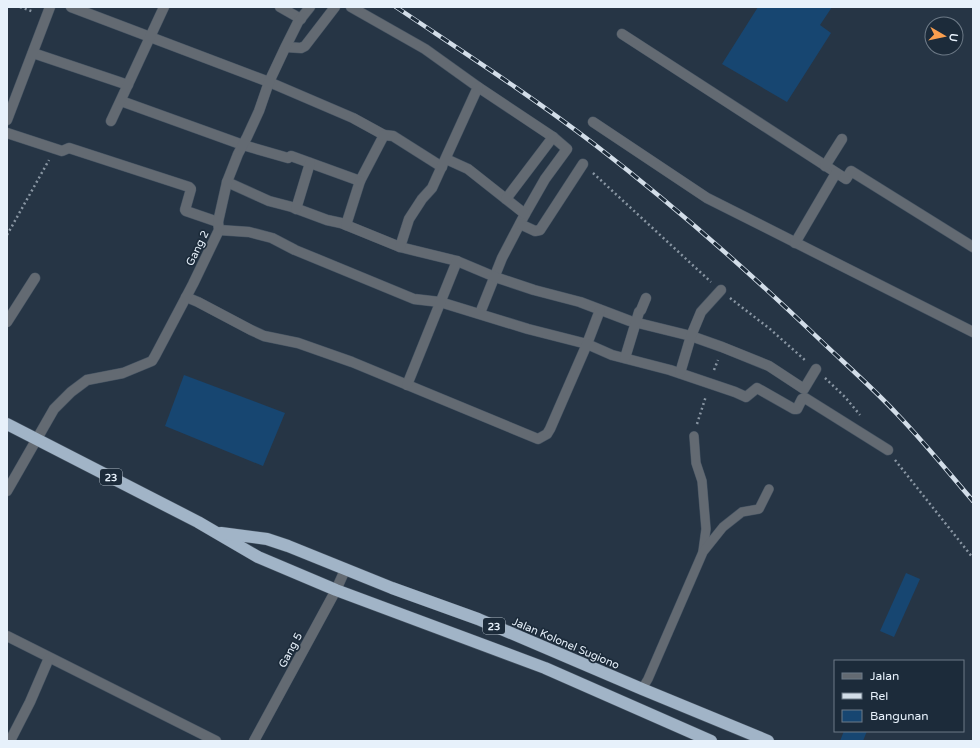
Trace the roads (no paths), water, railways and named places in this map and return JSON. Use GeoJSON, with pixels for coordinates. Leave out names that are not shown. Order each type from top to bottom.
{"type":"FeatureCollection","features":[{"type":"Feature","properties":{"kind":"highway","name":"Jalan Kolonel Sugiono"},"geometry":{"type":"LineString","coordinates":[[7,424],[130,487],[258,557],[336,590],[545,668],[711,741]]}},
{"type":"Feature","properties":{"kind":"highway","name":"Jalan Kolonel Sugiono"},"geometry":{"type":"LineString","coordinates":[[214,532],[267,539],[288,546],[345,570],[478,619],[768,741]]}},
{"type":"Feature","properties":{"kind":"street"},"geometry":{"type":"LineString","coordinates":[[7,120],[50,7]]}},
{"type":"Feature","properties":{"kind":"street"},"geometry":{"type":"LineString","coordinates":[[71,7],[269,82],[354,118],[384,135],[394,136],[444,163],[468,169],[525,214]]}},
{"type":"Feature","properties":{"kind":"street"},"geometry":{"type":"LineString","coordinates":[[111,121],[164,7]]}},
{"type":"Feature","properties":{"kind":"street"},"geometry":{"type":"LineString","coordinates":[[280,7],[301,19]]}},
{"type":"Feature","properties":{"kind":"street","name":"Gang 2"},"geometry":{"type":"LineString","coordinates":[[7,491],[54,409],[70,392],[87,380],[123,373],[152,361],[186,297],[219,226],[227,182],[238,154],[259,111],[269,82],[301,19],[310,7]]}},
{"type":"Feature","properties":{"kind":"street"},"geometry":{"type":"LineString","coordinates":[[286,47],[301,48],[305,46],[335,7]]}},
{"type":"Feature","properties":{"kind":"street"},"geometry":{"type":"LineString","coordinates":[[351,7],[425,49],[478,87],[553,137],[567,149],[545,179],[525,214],[502,258],[480,313]]}},
{"type":"Feature","properties":{"kind":"street"},"geometry":{"type":"LineString","coordinates":[[622,34],[836,173],[846,179],[851,171],[973,247]]}},
{"type":"Feature","properties":{"kind":"street"},"geometry":{"type":"LineString","coordinates":[[33,53],[128,85]]}},
{"type":"Feature","properties":{"kind":"street"},"geometry":{"type":"LineString","coordinates":[[400,247],[409,220],[422,198],[432,188],[478,87]]}},
{"type":"Feature","properties":{"kind":"street"},"geometry":{"type":"LineString","coordinates":[[121,101],[243,145],[288,158],[292,156],[360,181]]}},
{"type":"Feature","properties":{"kind":"street"},"geometry":{"type":"LineString","coordinates":[[593,122],[706,198],[973,332]]}},
{"type":"Feature","properties":{"kind":"street"},"geometry":{"type":"LineString","coordinates":[[7,133],[62,151],[69,148],[189,187],[191,189],[185,210],[186,212],[219,226],[272,238],[294,250],[414,299],[440,302],[480,313],[528,329],[586,344],[612,355],[680,373],[746,397],[757,388],[794,409],[797,408],[802,399],[805,398],[888,450]]}},
{"type":"Feature","properties":{"kind":"street"},"geometry":{"type":"LineString","coordinates":[[346,225],[360,181],[384,135]]}},
{"type":"Feature","properties":{"kind":"street"},"geometry":{"type":"LineString","coordinates":[[506,199],[553,137]]}},
{"type":"Feature","properties":{"kind":"street"},"geometry":{"type":"LineString","coordinates":[[825,166],[842,139]]}},
{"type":"Feature","properties":{"kind":"street"},"geometry":{"type":"LineString","coordinates":[[296,209],[310,163]]}},
{"type":"Feature","properties":{"kind":"street"},"geometry":{"type":"LineString","coordinates":[[520,224],[535,231],[540,230],[582,164]]}},
{"type":"Feature","properties":{"kind":"street"},"geometry":{"type":"LineString","coordinates":[[794,243],[836,173]]}},
{"type":"Feature","properties":{"kind":"street"},"geometry":{"type":"LineString","coordinates":[[227,182],[269,201],[346,225],[400,247],[457,261],[495,277],[534,290],[580,302],[636,322],[691,336],[722,347],[769,366],[804,389],[816,370]]}},
{"type":"Feature","properties":{"kind":"street"},"geometry":{"type":"LineString","coordinates":[[407,385],[457,261]]}},
{"type":"Feature","properties":{"kind":"street"},"geometry":{"type":"LineString","coordinates":[[7,322],[35,278]]}},
{"type":"Feature","properties":{"kind":"street"},"geometry":{"type":"LineString","coordinates":[[680,373],[691,336],[701,312],[721,290]]}},
{"type":"Feature","properties":{"kind":"street"},"geometry":{"type":"LineString","coordinates":[[186,297],[264,336],[298,343],[352,362],[534,438],[540,438],[547,434],[550,429],[600,310]]}},
{"type":"Feature","properties":{"kind":"street"},"geometry":{"type":"LineString","coordinates":[[625,358],[638,312],[641,310],[646,298]]}},
{"type":"Feature","properties":{"kind":"street","name":"Gang 5"},"geometry":{"type":"LineString","coordinates":[[254,741],[336,590],[345,570]]}},
{"type":"Feature","properties":{"kind":"street"},"geometry":{"type":"LineString","coordinates":[[7,636],[216,741]]}},
{"type":"Feature","properties":{"kind":"street"},"geometry":{"type":"LineString","coordinates":[[10,741],[30,702],[49,658]]}},
{"type":"Feature","properties":{"kind":"lane"},"geometry":{"type":"LineString","coordinates":[[694,436],[696,463],[702,481],[706,529],[703,552]]}},
{"type":"Feature","properties":{"kind":"lane"},"geometry":{"type":"LineString","coordinates":[[642,689],[648,679],[703,552],[723,527],[742,512],[758,509],[768,489]]}},
{"type":"Feature","properties":{"kind":"railway"},"geometry":{"type":"LineString","coordinates":[[396,7],[570,126],[680,214],[763,287],[878,394],[917,435],[973,501]]}}]}
